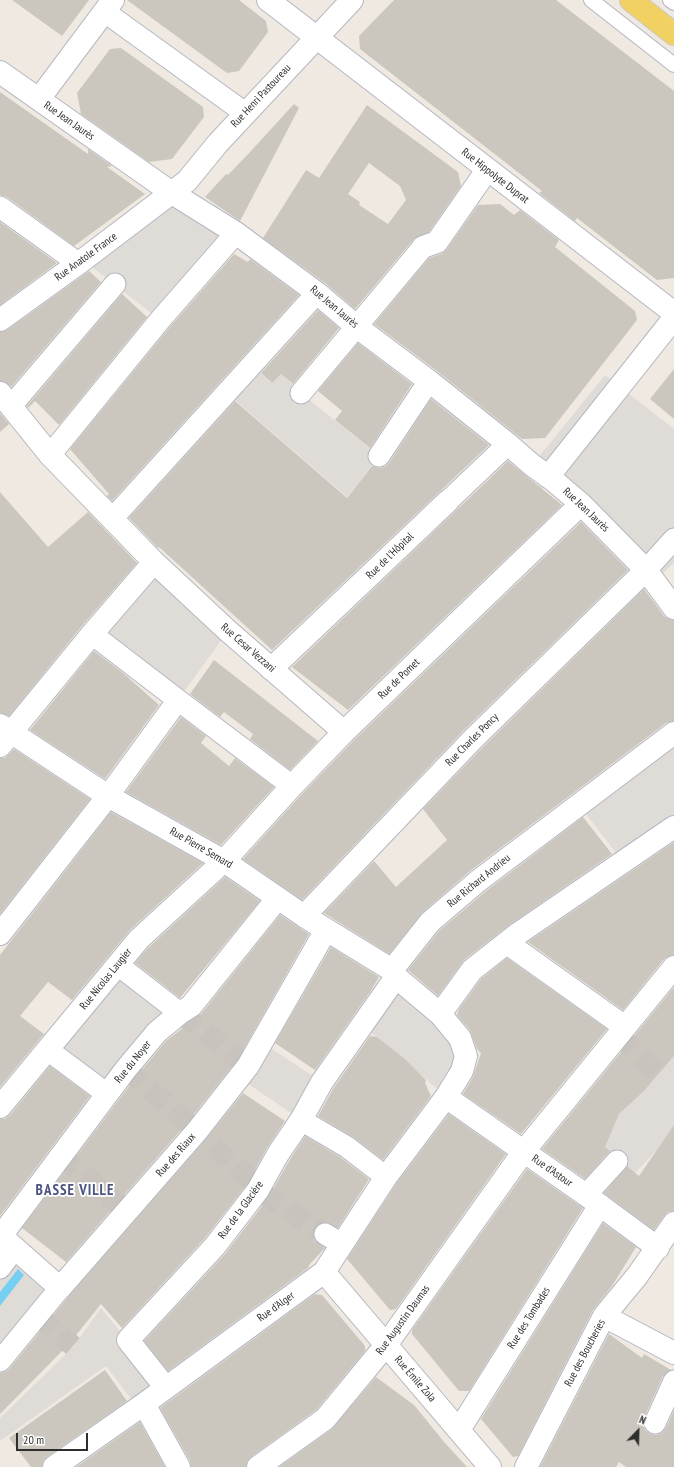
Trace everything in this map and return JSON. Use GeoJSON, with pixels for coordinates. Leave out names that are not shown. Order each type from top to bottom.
{"type":"FeatureCollection","features":[{"type":"Feature","properties":{"kind":"main road"},"geometry":{"type":"LineString","coordinates":[[631,0],[674,34]]}},
{"type":"Feature","properties":{"kind":"street","name":"Rue Hippolyte Duprat"},"geometry":{"type":"LineString","coordinates":[[268,0],[674,313]]}},
{"type":"Feature","properties":{"kind":"street","name":"Rue Henri Pastoureau"},"geometry":{"type":"LineString","coordinates":[[172,193],[188,181],[218,143],[245,113],[352,0]]}},
{"type":"Feature","properties":{"kind":"street"},"geometry":{"type":"LineString","coordinates":[[38,99],[109,6],[245,113]]}},
{"type":"Feature","properties":{"kind":"street","name":"Rue Jean Jaurès"},"geometry":{"type":"LineString","coordinates":[[0,72],[172,193],[236,232],[317,293],[357,327],[429,381],[581,504],[646,570],[674,608]]}},
{"type":"Feature","properties":{"kind":"street"},"geometry":{"type":"LineString","coordinates":[[301,393],[423,247],[437,242],[487,170]]}},
{"type":"Feature","properties":{"kind":"street","name":"Rue Anatole France"},"geometry":{"type":"LineString","coordinates":[[0,320],[172,193]]}},
{"type":"Feature","properties":{"kind":"street"},"geometry":{"type":"LineString","coordinates":[[0,207],[78,263]]}},
{"type":"Feature","properties":{"kind":"street"},"geometry":{"type":"LineString","coordinates":[[50,455],[160,320],[236,232]]}},
{"type":"Feature","properties":{"kind":"street"},"geometry":{"type":"LineString","coordinates":[[6,400],[115,284]]}},
{"type":"Feature","properties":{"kind":"street"},"geometry":{"type":"LineString","coordinates":[[112,520],[317,293]]}},
{"type":"Feature","properties":{"kind":"street"},"geometry":{"type":"LineString","coordinates":[[548,476],[674,318]]}},
{"type":"Feature","properties":{"kind":"street"},"geometry":{"type":"LineString","coordinates":[[379,456],[429,381]]}},
{"type":"Feature","properties":{"kind":"street","name":"Rue Cesar Vezzani"},"geometry":{"type":"LineString","coordinates":[[6,400],[50,455],[154,562],[228,631],[344,732]]}},
{"type":"Feature","properties":{"kind":"street","name":"Rue de l'Hôpital"},"geometry":{"type":"LineString","coordinates":[[272,669],[508,444]]}},
{"type":"Feature","properties":{"kind":"street","name":"Rue de Pomet"},"geometry":{"type":"LineString","coordinates":[[224,861],[292,786],[344,732],[581,504]]}},
{"type":"Feature","properties":{"kind":"street"},"geometry":{"type":"LineString","coordinates":[[646,570],[674,539]]}},
{"type":"Feature","properties":{"kind":"street"},"geometry":{"type":"LineString","coordinates":[[4,734],[154,562]]}},
{"type":"Feature","properties":{"kind":"street","name":"Rue Charles Poncy"},"geometry":{"type":"LineString","coordinates":[[304,916],[472,740],[646,570]]}},
{"type":"Feature","properties":{"kind":"street"},"geometry":{"type":"LineString","coordinates":[[92,634],[292,786]]}},
{"type":"Feature","properties":{"kind":"street"},"geometry":{"type":"LineString","coordinates":[[0,934],[108,796],[178,700]]}},
{"type":"Feature","properties":{"kind":"street","name":"Rue Richard Andrieu"},"geometry":{"type":"LineString","coordinates":[[361,1025],[430,922],[478,881],[674,733]]}},
{"type":"Feature","properties":{"kind":"street","name":"Rue Pierre Semard"},"geometry":{"type":"LineString","coordinates":[[4,734],[108,796],[224,861],[277,899],[394,974],[440,1014]]}},
{"type":"Feature","properties":{"kind":"street"},"geometry":{"type":"LineString","coordinates":[[440,1014],[472,970],[507,943],[622,862],[674,828]]}},
{"type":"Feature","properties":{"kind":"street","name":"Rue Nicolas Laugier"},"geometry":{"type":"LineString","coordinates":[[0,1107],[139,939],[224,861]]}},
{"type":"Feature","properties":{"kind":"street","name":"Rue du Noyer"},"geometry":{"type":"LineString","coordinates":[[5,1240],[126,1069],[157,1032],[191,1006],[277,899]]}},
{"type":"Feature","properties":{"kind":"street","name":"Rue des Riaux"},"geometry":{"type":"LineString","coordinates":[[0,1361],[60,1288],[201,1134],[248,1066],[326,930]]}},
{"type":"Feature","properties":{"kind":"street"},"geometry":{"type":"LineString","coordinates":[[507,943],[625,1027]]}},
{"type":"Feature","properties":{"kind":"street"},"geometry":{"type":"LineString","coordinates":[[118,965],[180,1013]]}},
{"type":"Feature","properties":{"kind":"street","name":"Rue Augustin Daumas"},"geometry":{"type":"LineString","coordinates":[[258,1467],[324,1419],[386,1345],[524,1151],[674,967]]}},
{"type":"Feature","properties":{"kind":"street","name":"Rue d'Alger"},"geometry":{"type":"LineString","coordinates":[[54,1467],[144,1404],[324,1272],[334,1239],[386,1177],[446,1097],[462,1071],[466,1056],[460,1038],[440,1014]]}},
{"type":"Feature","properties":{"kind":"street","name":"Rue de la Glacière"},"geometry":{"type":"LineString","coordinates":[[166,1388],[128,1340],[214,1246],[258,1189],[278,1154],[301,1120],[322,1082],[361,1025]]}},
{"type":"Feature","properties":{"kind":"street"},"geometry":{"type":"LineString","coordinates":[[48,1050],[107,1094]]}},
{"type":"Feature","properties":{"kind":"street","name":"Rue d'Astour"},"geometry":{"type":"LineString","coordinates":[[446,1097],[593,1200],[658,1248]]}},
{"type":"Feature","properties":{"kind":"street"},"geometry":{"type":"LineString","coordinates":[[301,1120],[347,1147],[386,1177]]}},
{"type":"Feature","properties":{"kind":"street"},"geometry":{"type":"LineString","coordinates":[[593,1200],[617,1161]]}},
{"type":"Feature","properties":{"kind":"street","name":"Rue des Tombades"},"geometry":{"type":"LineString","coordinates":[[459,1430],[593,1200]]}},
{"type":"Feature","properties":{"kind":"street","name":"Rue des Boucheries"},"geometry":{"type":"LineString","coordinates":[[526,1467],[604,1316],[637,1276],[674,1223]]}},
{"type":"Feature","properties":{"kind":"street"},"geometry":{"type":"LineString","coordinates":[[0,1268],[5,1240]]}},
{"type":"Feature","properties":{"kind":"street"},"geometry":{"type":"LineString","coordinates":[[5,1240],[60,1288]]}},
{"type":"Feature","properties":{"kind":"street","name":"Rue Émile Zola"},"geometry":{"type":"LineString","coordinates":[[324,1272],[459,1430],[486,1466]]}},
{"type":"Feature","properties":{"kind":"street"},"geometry":{"type":"LineString","coordinates":[[604,1316],[674,1353]]}},
{"type":"Feature","properties":{"kind":"street"},"geometry":{"type":"LineString","coordinates":[[655,1423],[674,1381]]}},
{"type":"Feature","properties":{"kind":"street"},"geometry":{"type":"LineString","coordinates":[[144,1404],[179,1467]]}},
{"type":"Feature","properties":{"kind":"lane"},"geometry":{"type":"LineString","coordinates":[[591,0],[674,65]]}},
{"type":"Feature","properties":{"kind":"lane"},"geometry":{"type":"LineString","coordinates":[[670,0],[674,3]]}},
{"type":"Feature","properties":{"kind":"shaded area"},"geometry":{"type":"Polygon","coordinates":[[[172,193],[236,233],[160,320],[83,260],[172,193]]]}},
{"type":"Feature","properties":{"kind":"shaded area"},"geometry":{"type":"Polygon","coordinates":[[[258,370],[271,383],[281,374],[301,393],[379,456],[347,497],[227,393],[258,370]]]}},
{"type":"Feature","properties":{"kind":"shaded area"},"geometry":{"type":"Polygon","coordinates":[[[605,375],[674,429],[674,563],[654,581],[532,465],[605,375]]]}},
{"type":"Feature","properties":{"kind":"shaded area"},"geometry":{"type":"Polygon","coordinates":[[[154,562],[228,631],[178,700],[92,634],[154,562]]]}},
{"type":"Feature","properties":{"kind":"shaded area"},"geometry":{"type":"Polygon","coordinates":[[[674,733],[674,827],[623,862],[579,805],[674,733]]]}},
{"type":"Feature","properties":{"kind":"shaded area"},"geometry":{"type":"Polygon","coordinates":[[[118,965],[180,1013],[107,1094],[48,1050],[118,965]]]}},
{"type":"Feature","properties":{"kind":"shaded area"},"geometry":{"type":"Polygon","coordinates":[[[396,977],[460,1038],[446,1097],[398,1054],[361,1025],[396,977]]]}},
{"type":"Feature","properties":{"kind":"shaded area"},"geometry":{"type":"Polygon","coordinates":[[[266,1045],[322,1082],[301,1120],[244,1081],[266,1045]]]}},
{"type":"Feature","properties":{"kind":"shaded area"},"geometry":{"type":"Polygon","coordinates":[[[674,1056],[674,1126],[656,1151],[635,1173],[622,1162],[612,1157],[594,1136],[644,1091],[674,1056]]]}},
{"type":"Feature","properties":{"kind":"shaded area"},"geometry":{"type":"Polygon","coordinates":[[[15,1248],[60,1288],[0,1361],[0,1268],[15,1248]]]}},
{"type":"Feature","properties":{"kind":"shaded area"},"geometry":{"type":"Polygon","coordinates":[[[101,1308],[166,1388],[138,1408],[106,1366],[0,1441],[0,1418],[73,1347],[101,1308]]]}},
{"type":"Feature","properties":{"kind":"water"},"geometry":{"type":"Polygon","coordinates":[[[18,1269],[24,1275],[0,1306],[0,1292],[18,1269]]]}},
{"type":"Feature","properties":{"kind":"building"},"geometry":{"type":"Polygon","coordinates":[[[12,0],[89,0],[62,36],[12,0]]]}},
{"type":"Feature","properties":{"kind":"building"},"geometry":{"type":"Polygon","coordinates":[[[127,0],[239,0],[266,21],[268,32],[239,71],[227,73],[127,0]]]}},
{"type":"Feature","properties":{"kind":"building"},"geometry":{"type":"Polygon","coordinates":[[[394,0],[556,0],[674,91],[674,278],[657,280],[577,218],[575,221],[539,193],[542,191],[360,49],[359,36],[394,0]]]}},
{"type":"Feature","properties":{"kind":"building"},"geometry":{"type":"Polygon","coordinates":[[[121,48],[203,107],[204,117],[172,159],[149,162],[81,114],[77,93],[110,49],[121,48]]]}},
{"type":"Feature","properties":{"kind":"building"},"geometry":{"type":"Polygon","coordinates":[[[0,92],[88,154],[88,149],[112,166],[107,167],[145,194],[74,246],[7,197],[0,195],[0,92]]]}},
{"type":"Feature","properties":{"kind":"building"},"geometry":{"type":"Polygon","coordinates":[[[294,104],[299,108],[240,221],[205,197],[226,174],[228,175],[294,104]]]}},
{"type":"Feature","properties":{"kind":"building"},"geometry":{"type":"Polygon","coordinates":[[[367,105],[458,172],[461,186],[429,232],[414,239],[355,309],[325,283],[263,238],[306,170],[319,178],[367,105]],[[369,163],[348,194],[360,202],[359,205],[388,224],[406,200],[400,186],[369,163]]]}},
{"type":"Feature","properties":{"kind":"building"},"geometry":{"type":"Polygon","coordinates":[[[500,204],[514,215],[520,210],[559,240],[555,247],[635,311],[637,320],[545,438],[522,439],[437,371],[374,324],[429,258],[441,254],[447,249],[478,205],[500,204]]]}},
{"type":"Feature","properties":{"kind":"building"},"geometry":{"type":"Polygon","coordinates":[[[0,222],[57,263],[0,305],[0,222]]]}},
{"type":"Feature","properties":{"kind":"building"},"geometry":{"type":"Polygon","coordinates":[[[234,254],[248,262],[250,259],[299,295],[112,501],[107,496],[109,494],[70,449],[169,328],[234,254]]]}},
{"type":"Feature","properties":{"kind":"building"},"geometry":{"type":"Polygon","coordinates":[[[89,271],[101,282],[11,387],[5,382],[0,381],[0,332],[7,330],[89,271]]]}},
{"type":"Feature","properties":{"kind":"building"},"geometry":{"type":"Polygon","coordinates":[[[122,294],[147,317],[59,425],[35,401],[28,408],[27,406],[122,294]]]}},
{"type":"Feature","properties":{"kind":"building"},"geometry":{"type":"Polygon","coordinates":[[[318,310],[339,328],[293,384],[281,374],[272,383],[261,373],[318,310]]]}},
{"type":"Feature","properties":{"kind":"building"},"geometry":{"type":"Polygon","coordinates":[[[358,343],[412,384],[370,448],[335,420],[342,411],[318,391],[358,343]]]}},
{"type":"Feature","properties":{"kind":"building"},"geometry":{"type":"Polygon","coordinates":[[[674,369],[674,419],[650,399],[674,369]]]}},
{"type":"Feature","properties":{"kind":"building"},"geometry":{"type":"Polygon","coordinates":[[[431,399],[489,445],[272,650],[159,547],[158,548],[129,518],[235,401],[347,498],[372,466],[379,468],[385,467],[389,463],[431,399]]]}},
{"type":"Feature","properties":{"kind":"building"},"geometry":{"type":"Polygon","coordinates":[[[0,413],[9,424],[0,432],[0,413]]]}},
{"type":"Feature","properties":{"kind":"building"},"geometry":{"type":"Polygon","coordinates":[[[508,461],[562,505],[348,710],[292,667],[508,461]]]}},
{"type":"Feature","properties":{"kind":"building"},"geometry":{"type":"Polygon","coordinates":[[[0,492],[48,547],[88,512],[137,563],[82,626],[9,716],[0,713],[0,492]]]}},
{"type":"Feature","properties":{"kind":"building"},"geometry":{"type":"Polygon","coordinates":[[[581,522],[628,570],[463,731],[302,900],[243,859],[301,795],[353,741],[581,522]]]}},
{"type":"Feature","properties":{"kind":"building"},"geometry":{"type":"Polygon","coordinates":[[[644,589],[664,616],[674,620],[674,721],[666,723],[470,871],[422,913],[389,954],[324,913],[374,861],[396,887],[447,840],[423,809],[481,749],[644,589]]]}},
{"type":"Feature","properties":{"kind":"building"},"geometry":{"type":"Polygon","coordinates":[[[94,651],[123,673],[159,705],[105,779],[30,730],[94,651]]]}},
{"type":"Feature","properties":{"kind":"building"},"geometry":{"type":"Polygon","coordinates":[[[214,660],[318,741],[290,770],[250,739],[253,734],[224,712],[220,717],[190,694],[214,660]]]}},
{"type":"Feature","properties":{"kind":"building"},"geometry":{"type":"Polygon","coordinates":[[[181,717],[206,736],[201,743],[229,766],[235,758],[274,787],[221,845],[126,792],[181,717]]]}},
{"type":"Feature","properties":{"kind":"building"},"geometry":{"type":"Polygon","coordinates":[[[14,749],[90,799],[0,914],[0,758],[5,758],[14,749]]]}},
{"type":"Feature","properties":{"kind":"building"},"geometry":{"type":"Polygon","coordinates":[[[111,812],[203,863],[130,930],[72,1000],[48,982],[20,1016],[44,1034],[0,1087],[0,955],[111,812]]]}},
{"type":"Feature","properties":{"kind":"building"},"geometry":{"type":"Polygon","coordinates":[[[583,817],[612,854],[512,923],[464,960],[438,996],[408,970],[439,931],[486,891],[583,817]]]}},
{"type":"Feature","properties":{"kind":"building"},"geometry":{"type":"Polygon","coordinates":[[[674,842],[674,955],[664,959],[623,1010],[528,942],[674,842]]]}},
{"type":"Feature","properties":{"kind":"building"},"geometry":{"type":"Polygon","coordinates":[[[225,877],[260,901],[180,998],[135,963],[148,948],[225,877]]]}},
{"type":"Feature","properties":{"kind":"building"},"geometry":{"type":"Polygon","coordinates":[[[280,915],[309,934],[238,1059],[187,1123],[66,1262],[22,1228],[136,1077],[166,1041],[201,1014],[280,915]]]}},
{"type":"Feature","properties":{"kind":"building"},"geometry":{"type":"Polygon","coordinates":[[[331,947],[379,977],[315,1070],[275,1043],[331,947]]]}},
{"type":"Feature","properties":{"kind":"building"},"geometry":{"type":"Polygon","coordinates":[[[507,958],[607,1029],[521,1134],[463,1094],[473,1077],[481,1053],[477,1049],[470,1030],[457,1015],[459,1009],[481,979],[507,958]]]}},
{"type":"Feature","properties":{"kind":"building"},"geometry":{"type":"Polygon","coordinates":[[[674,987],[674,1056],[644,1091],[619,1114],[605,1147],[610,1151],[585,1179],[542,1149],[674,987]]]}},
{"type":"Feature","properties":{"kind":"building"},"geometry":{"type":"Polygon","coordinates":[[[370,1036],[377,1037],[405,1059],[426,1080],[425,1083],[431,1096],[383,1160],[353,1137],[318,1116],[333,1089],[370,1036]]]}},
{"type":"Feature","properties":{"kind":"building"},"geometry":{"type":"Polygon","coordinates":[[[50,1066],[90,1096],[0,1216],[0,1119],[5,1119],[10,1115],[50,1066]]]}},
{"type":"Feature","properties":{"kind":"building"},"geometry":{"type":"Polygon","coordinates":[[[243,1093],[285,1121],[267,1148],[248,1183],[205,1238],[122,1328],[101,1304],[69,1344],[0,1414],[0,1373],[9,1369],[68,1297],[206,1139],[243,1093]]]}},
{"type":"Feature","properties":{"kind":"building"},"geometry":{"type":"Polygon","coordinates":[[[449,1114],[506,1154],[396,1309],[390,1310],[347,1259],[396,1184],[449,1114]]]}},
{"type":"Feature","properties":{"kind":"building"},"geometry":{"type":"Polygon","coordinates":[[[674,1125],[674,1211],[668,1212],[654,1230],[604,1193],[627,1166],[639,1176],[674,1125]]]}},
{"type":"Feature","properties":{"kind":"building"},"geometry":{"type":"Polygon","coordinates":[[[305,1136],[340,1157],[369,1179],[338,1228],[325,1222],[319,1223],[315,1228],[313,1234],[314,1240],[325,1248],[308,1268],[168,1371],[144,1341],[225,1254],[268,1198],[305,1136]]]}},
{"type":"Feature","properties":{"kind":"building"},"geometry":{"type":"Polygon","coordinates":[[[527,1169],[583,1208],[469,1391],[459,1391],[412,1334],[412,1330],[527,1169]]]}},
{"type":"Feature","properties":{"kind":"building"},"geometry":{"type":"Polygon","coordinates":[[[603,1223],[636,1247],[612,1286],[593,1310],[518,1456],[513,1457],[481,1419],[603,1223]]]}},
{"type":"Feature","properties":{"kind":"building"},"geometry":{"type":"Polygon","coordinates":[[[315,1294],[322,1295],[365,1346],[365,1351],[316,1410],[251,1457],[247,1462],[246,1467],[191,1467],[190,1461],[160,1408],[315,1294]]]}},
{"type":"Feature","properties":{"kind":"building"},"geometry":{"type":"Polygon","coordinates":[[[609,1334],[642,1358],[644,1354],[671,1370],[663,1376],[644,1418],[643,1424],[645,1430],[650,1434],[656,1435],[662,1433],[666,1428],[674,1410],[674,1467],[626,1467],[619,1462],[616,1467],[540,1467],[609,1334]]]}},
{"type":"Feature","properties":{"kind":"building"},"geometry":{"type":"Polygon","coordinates":[[[105,1370],[127,1401],[47,1457],[43,1461],[42,1467],[31,1467],[9,1438],[105,1370]]]}},
{"type":"Feature","properties":{"kind":"building"},"geometry":{"type":"Polygon","coordinates":[[[376,1377],[414,1405],[467,1467],[279,1467],[332,1429],[376,1377]]]}},
{"type":"Feature","properties":{"kind":"building"},"geometry":{"type":"Polygon","coordinates":[[[140,1422],[165,1467],[76,1467],[140,1422]]]}},
{"type":"Feature","properties":{"kind":"tunnel"},"geometry":{"type":"LineString","coordinates":[[180,1013],[248,1066]]}},
{"type":"Feature","properties":{"kind":"tunnel"},"geometry":{"type":"LineString","coordinates":[[619,1035],[658,1075]]}},
{"type":"Feature","properties":{"kind":"tunnel"},"geometry":{"type":"LineString","coordinates":[[126,1069],[197,1131]]}},
{"type":"Feature","properties":{"kind":"tunnel"},"geometry":{"type":"LineString","coordinates":[[213,1146],[254,1183]]}},
{"type":"Feature","properties":{"kind":"tunnel"},"geometry":{"type":"LineString","coordinates":[[60,1155],[127,1211]]}},
{"type":"Feature","properties":{"kind":"tunnel"},"geometry":{"type":"LineString","coordinates":[[262,1193],[325,1234]]}},
{"type":"Feature","properties":{"kind":"tunnel"},"geometry":{"type":"LineString","coordinates":[[37,1315],[73,1346]]}},
{"type":"Feature","properties":{"kind":"district","name":"BASSE VILLE"},"geometry":{"type":"Point","coordinates":[75,1191]}}]}
